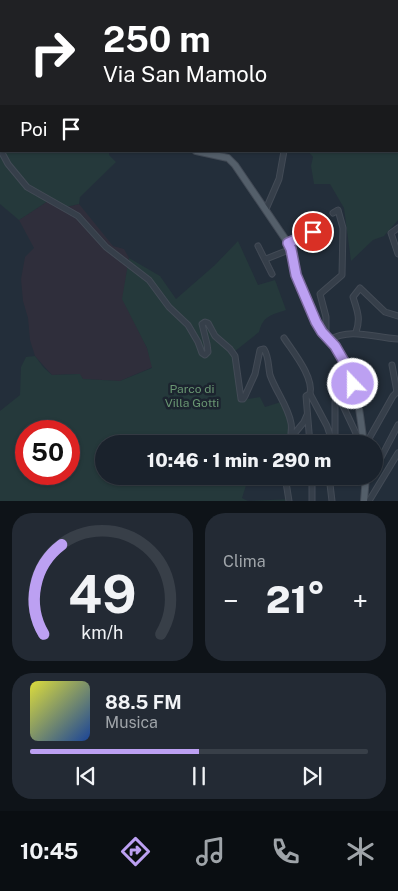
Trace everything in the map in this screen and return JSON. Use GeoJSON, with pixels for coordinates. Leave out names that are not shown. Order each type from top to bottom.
{"type":"FeatureCollection","features":[{"type":"Feature","properties":{"kind":"main road"},"geometry":{"type":"LineString","coordinates":[[204,152],[227,155],[266,209],[289,246],[296,275],[316,322],[335,346],[346,365],[353,384],[362,435]]}},
{"type":"Feature","properties":{"kind":"main road"},"geometry":{"type":"LineString","coordinates":[[364,501],[366,485]]}},
{"type":"Feature","properties":{"kind":"street"},"geometry":{"type":"LineString","coordinates":[[2,152],[27,187],[78,216],[106,248],[149,280],[169,307],[188,325],[202,353],[205,355],[208,352],[202,324],[208,323],[215,336],[235,356],[241,399],[245,396],[255,374],[260,350],[264,349],[274,386],[292,425],[291,434],[298,431],[307,415]]}},
{"type":"Feature","properties":{"kind":"street"},"geometry":{"type":"LineString","coordinates":[[266,209],[279,179],[284,152]]}},
{"type":"Feature","properties":{"kind":"street"},"geometry":{"type":"LineString","coordinates":[[333,213],[338,210],[343,228],[342,275],[320,294],[326,316],[327,338],[356,332],[398,340]]}},
{"type":"Feature","properties":{"kind":"street"},"geometry":{"type":"LineString","coordinates":[[398,228],[390,233],[398,254]]}},
{"type":"Feature","properties":{"kind":"street"},"geometry":{"type":"LineString","coordinates":[[266,260],[313,232]]}},
{"type":"Feature","properties":{"kind":"street"},"geometry":{"type":"LineString","coordinates":[[258,246],[272,274]]}},
{"type":"Feature","properties":{"kind":"street"},"geometry":{"type":"LineString","coordinates":[[356,332],[359,316],[352,297],[354,292],[360,288],[385,312],[398,316]]}},
{"type":"Feature","properties":{"kind":"street"},"geometry":{"type":"LineString","coordinates":[[284,338],[306,373],[311,390],[310,394],[330,435]]}},
{"type":"Feature","properties":{"kind":"street"},"geometry":{"type":"LineString","coordinates":[[370,435],[397,392],[392,365]]}},
{"type":"Feature","properties":{"kind":"street"},"geometry":{"type":"LineString","coordinates":[[309,435],[306,396],[310,394]]}},
{"type":"Feature","properties":{"kind":"street"},"geometry":{"type":"LineString","coordinates":[[335,435],[336,394],[339,394],[360,435]]}},
{"type":"Feature","properties":{"kind":"street"},"geometry":{"type":"LineString","coordinates":[[383,454],[398,425]]}},
{"type":"Feature","properties":{"kind":"street"},"geometry":{"type":"LineString","coordinates":[[369,501],[398,454]]}},
{"type":"Feature","properties":{"kind":"street"},"geometry":{"type":"LineString","coordinates":[[286,485],[289,501]]}},
{"type":"Feature","properties":{"kind":"street"},"geometry":{"type":"LineString","coordinates":[[312,485],[312,501]]}},
{"type":"Feature","properties":{"kind":"street"},"geometry":{"type":"LineString","coordinates":[[330,485],[332,501]]}},
{"type":"Feature","properties":{"kind":"shaded area"},"geometry":{"type":"Polygon","coordinates":[[[51,199],[66,207],[79,204],[113,246],[124,249],[129,258],[123,299],[147,348],[153,367],[120,381],[83,379],[79,374],[52,375],[35,356],[30,340],[21,279],[25,257],[34,248],[19,220],[51,199]]]}},
{"type":"Feature","properties":{"kind":"green space"},"geometry":{"type":"Polygon","coordinates":[[[0,152],[109,152],[109,155],[116,162],[80,197],[79,204],[66,207],[51,199],[19,220],[0,204],[0,152]]]}},
{"type":"Feature","properties":{"kind":"green space"},"geometry":{"type":"Polygon","coordinates":[[[309,152],[398,152],[398,220],[384,236],[373,240],[351,261],[344,208],[330,184],[314,184],[311,166],[313,157],[309,152]]]}},
{"type":"Feature","properties":{"kind":"green space","name":"Parco di Villa Gotti"},"geometry":{"type":"Polygon","coordinates":[[[238,241],[258,285],[275,280],[286,310],[265,319],[259,332],[234,352],[241,400],[260,397],[265,407],[281,402],[289,423],[288,435],[95,435],[95,485],[246,485],[242,498],[248,501],[0,501],[0,411],[20,395],[21,367],[26,357],[35,356],[52,375],[80,374],[83,379],[120,381],[152,368],[147,348],[122,299],[129,258],[160,276],[176,299],[215,265],[238,241]]]}},
{"type":"Feature","properties":{"kind":"green space"},"geometry":{"type":"Polygon","coordinates":[[[292,499],[292,501],[248,501],[292,499]]]}},
{"type":"Feature","properties":{"kind":"route"},"geometry":{"type":"LineString","coordinates":[[313,232],[288,243],[296,275],[316,322],[322,332],[335,346],[346,365],[353,384]]}}]}
